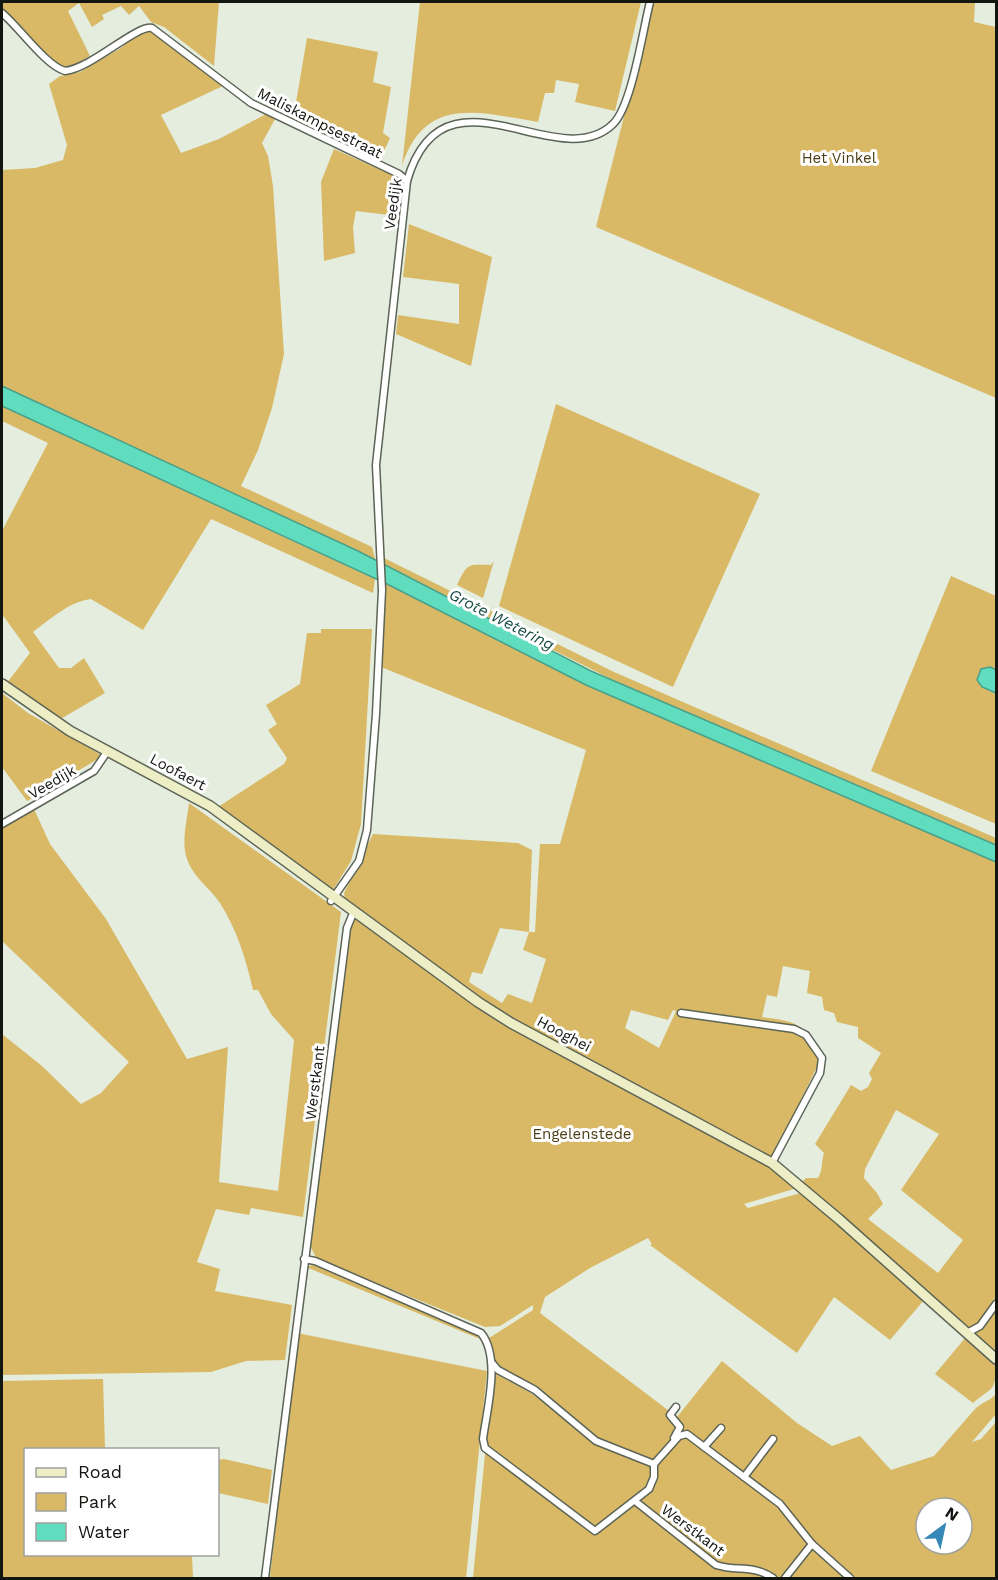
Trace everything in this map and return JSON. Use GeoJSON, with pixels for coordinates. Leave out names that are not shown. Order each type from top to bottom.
{"type":"FeatureCollection","features":[{"type":"Feature","properties":{"kind":"street","name":"Veedijk"},"geometry":{"type":"LineString","coordinates":[[333,899],[359,861],[367,830],[382,590],[376,465],[410,170],[416,155],[431,136],[454,124],[472,123],[570,137],[596,136],[606,130],[614,123],[625,104],[650,2]]}},
{"type":"Feature","properties":{"kind":"street","name":"Maliskampsestraat"},"geometry":{"type":"LineString","coordinates":[[2,13],[52,66],[65,71],[97,59],[140,29],[152,28],[251,103],[399,174],[407,181]]}},
{"type":"Feature","properties":{"kind":"street"},"geometry":{"type":"LineString","coordinates":[[399,174],[410,170]]}},
{"type":"Feature","properties":{"kind":"street","name":"Loofaert"},"geometry":{"type":"LineString","coordinates":[[2,684],[47,717],[107,752],[210,806],[333,899],[354,911]]}},
{"type":"Feature","properties":{"kind":"street","name":"Veedijk"},"geometry":{"type":"LineString","coordinates":[[2,824],[94,771],[107,752]]}},
{"type":"Feature","properties":{"kind":"street","name":"Hooghei"},"geometry":{"type":"LineString","coordinates":[[354,911],[478,1002],[511,1023],[772,1163],[840,1220],[996,1359]]}},
{"type":"Feature","properties":{"kind":"street","name":"Werstkant"},"geometry":{"type":"LineString","coordinates":[[265,1578],[347,928],[354,911]]}},
{"type":"Feature","properties":{"kind":"street"},"geometry":{"type":"LineString","coordinates":[[681,1013],[794,1029],[806,1035],[822,1058],[820,1073],[772,1163]]}},
{"type":"Feature","properties":{"kind":"street"},"geometry":{"type":"LineString","coordinates":[[304,1259],[315,1261],[477,1329],[488,1341],[492,1363],[483,1439],[485,1448],[595,1531],[649,1489],[654,1477],[654,1464],[679,1436],[687,1434],[780,1504],[812,1544],[850,1578]]}},
{"type":"Feature","properties":{"kind":"street"},"geometry":{"type":"LineString","coordinates":[[967,1333],[980,1326],[996,1304]]}},
{"type":"Feature","properties":{"kind":"street"},"geometry":{"type":"LineString","coordinates":[[492,1363],[498,1370],[535,1390],[596,1441],[654,1464]]}},
{"type":"Feature","properties":{"kind":"street"},"geometry":{"type":"LineString","coordinates":[[673,1444],[680,1427],[670,1415],[676,1407]]}},
{"type":"Feature","properties":{"kind":"street"},"geometry":{"type":"LineString","coordinates":[[704,1447],[721,1428]]}},
{"type":"Feature","properties":{"kind":"street"},"geometry":{"type":"LineString","coordinates":[[744,1477],[773,1439]]}},
{"type":"Feature","properties":{"kind":"street","name":"Werstkant"},"geometry":{"type":"LineString","coordinates":[[635,1501],[716,1565],[728,1569],[759,1569],[773,1578]]}},
{"type":"Feature","properties":{"kind":"street"},"geometry":{"type":"LineString","coordinates":[[785,1578],[812,1544]]}},
{"type":"Feature","properties":{"kind":"green space"},"geometry":{"type":"Polygon","coordinates":[[[2,2],[219,2],[214,66],[164,27],[151,22],[139,6],[129,15],[121,6],[102,15],[104,19],[92,27],[79,3],[68,11],[90,56],[70,67],[57,67],[2,11],[2,2]]]}},
{"type":"Feature","properties":{"kind":"green space"},"geometry":{"type":"Polygon","coordinates":[[[420,2],[641,2],[615,111],[575,102],[579,84],[556,80],[554,93],[545,93],[538,122],[476,113],[440,118],[425,127],[412,143],[402,166],[420,2]]]}},
{"type":"Feature","properties":{"kind":"green space","name":"Het Vinkel"},"geometry":{"type":"Polygon","coordinates":[[[653,2],[975,2],[974,22],[996,27],[996,398],[596,227],[653,2]]]}},
{"type":"Feature","properties":{"kind":"green space"},"geometry":{"type":"Polygon","coordinates":[[[151,31],[225,85],[161,115],[181,153],[219,139],[266,114],[275,119],[262,143],[268,156],[273,186],[284,354],[272,408],[258,450],[241,486],[372,547],[376,562],[2,386],[2,170],[35,168],[63,160],[67,145],[49,84],[60,76],[80,72],[121,48],[135,33],[151,31]]]}},
{"type":"Feature","properties":{"kind":"green space"},"geometry":{"type":"Polygon","coordinates":[[[307,38],[378,52],[373,82],[391,87],[383,133],[390,138],[380,160],[293,120],[307,38]]]}},
{"type":"Feature","properties":{"kind":"green space"},"geometry":{"type":"Polygon","coordinates":[[[334,149],[401,179],[397,216],[356,211],[353,227],[355,253],[324,261],[321,182],[334,149]]]}},
{"type":"Feature","properties":{"kind":"green space"},"geometry":{"type":"Polygon","coordinates":[[[409,224],[492,257],[471,366],[396,334],[398,315],[459,324],[459,284],[403,277],[409,224]]]}},
{"type":"Feature","properties":{"kind":"green space"},"geometry":{"type":"Polygon","coordinates":[[[556,404],[760,494],[673,687],[499,606],[556,404]]]}},
{"type":"Feature","properties":{"kind":"green space"},"geometry":{"type":"Polygon","coordinates":[[[2,406],[375,579],[373,593],[211,519],[143,630],[91,599],[67,607],[33,632],[59,668],[71,668],[84,658],[105,693],[58,719],[6,684],[30,653],[2,614],[2,531],[48,443],[2,421],[2,406]]]}},
{"type":"Feature","properties":{"kind":"green space"},"geometry":{"type":"Polygon","coordinates":[[[382,557],[614,672],[996,838],[996,845],[639,693],[384,565],[382,557]]]}},
{"type":"Feature","properties":{"kind":"green space"},"geometry":{"type":"Polygon","coordinates":[[[494,561],[483,598],[457,585],[470,566],[491,565],[494,561]]]}},
{"type":"Feature","properties":{"kind":"green space"},"geometry":{"type":"Polygon","coordinates":[[[951,576],[996,596],[996,670],[989,667],[989,691],[996,693],[996,824],[871,771],[951,576]]]}},
{"type":"Feature","properties":{"kind":"green space","name":"Engelenstede"},"geometry":{"type":"Polygon","coordinates":[[[385,583],[586,685],[996,862],[996,1354],[974,1334],[977,1330],[964,1325],[802,1182],[806,1178],[818,1178],[824,1153],[815,1144],[851,1085],[861,1091],[868,1087],[872,1079],[869,1073],[881,1053],[858,1038],[858,1027],[837,1022],[834,1013],[824,1010],[822,997],[807,993],[810,971],[783,966],[777,997],[767,995],[762,1017],[799,1026],[823,1055],[774,1154],[797,1188],[744,1204],[748,1208],[804,1192],[924,1300],[890,1340],[834,1297],[797,1353],[650,1245],[652,1244],[648,1238],[590,1268],[545,1297],[540,1313],[677,1417],[722,1361],[797,1423],[832,1446],[860,1436],[891,1470],[934,1456],[975,1409],[996,1394],[996,1414],[972,1442],[981,1439],[996,1422],[996,1578],[473,1578],[493,1372],[531,1393],[568,1421],[567,1415],[498,1368],[494,1361],[489,1338],[533,1310],[533,1305],[500,1326],[485,1327],[317,1259],[309,1244],[352,906],[345,900],[344,893],[373,834],[518,843],[532,850],[529,932],[535,932],[540,844],[560,844],[586,750],[381,667],[385,583]],[[500,928],[482,974],[472,972],[469,982],[502,1003],[508,994],[532,1003],[546,959],[523,950],[529,932],[500,928]],[[631,1010],[625,1028],[659,1048],[676,1011],[673,1010],[668,1020],[631,1010]],[[896,1110],[865,1169],[864,1178],[883,1204],[868,1219],[938,1273],[963,1240],[901,1190],[939,1134],[896,1110]]]}},
{"type":"Feature","properties":{"kind":"green space"},"geometry":{"type":"Polygon","coordinates":[[[321,629],[372,629],[361,824],[351,861],[333,890],[218,807],[284,764],[287,758],[268,730],[277,724],[266,705],[300,684],[307,633],[321,633],[321,629]]]}},
{"type":"Feature","properties":{"kind":"green space"},"geometry":{"type":"Polygon","coordinates":[[[2,693],[28,713],[103,756],[27,801],[2,767],[2,693]]]}},
{"type":"Feature","properties":{"kind":"green space"},"geometry":{"type":"Polygon","coordinates":[[[189,803],[341,912],[303,1217],[251,1208],[249,1215],[216,1209],[197,1262],[220,1269],[215,1291],[292,1305],[285,1360],[246,1361],[211,1372],[2,1375],[2,1034],[42,1066],[81,1104],[101,1093],[129,1062],[2,941],[2,829],[34,809],[50,844],[106,919],[187,1059],[228,1047],[219,1182],[278,1191],[294,1040],[271,1014],[258,990],[253,990],[244,956],[231,924],[220,903],[197,877],[187,859],[184,846],[189,803]]]}},
{"type":"Feature","properties":{"kind":"green space"},"geometry":{"type":"Polygon","coordinates":[[[313,1265],[469,1328],[480,1339],[306,1267],[313,1265]]]}},
{"type":"Feature","properties":{"kind":"green space"},"geometry":{"type":"Polygon","coordinates":[[[297,1333],[487,1371],[466,1578],[270,1578],[297,1333]]]}},
{"type":"Feature","properties":{"kind":"green space"},"geometry":{"type":"Polygon","coordinates":[[[966,1337],[996,1365],[993,1385],[973,1403],[935,1374],[966,1337]]]}},
{"type":"Feature","properties":{"kind":"green space"},"geometry":{"type":"Polygon","coordinates":[[[103,1379],[105,1448],[24,1448],[24,1556],[192,1556],[193,1578],[2,1578],[2,1381],[103,1379]]]}},
{"type":"Feature","properties":{"kind":"green space"},"geometry":{"type":"Polygon","coordinates":[[[219,1460],[272,1470],[268,1504],[219,1493],[219,1460]]]}},
{"type":"Feature","properties":{"kind":"water"},"geometry":{"type":"Polygon","coordinates":[[[2,386],[358,551],[591,671],[996,845],[996,862],[586,685],[385,583],[2,406],[2,386]]]}},
{"type":"Feature","properties":{"kind":"water"},"geometry":{"type":"Polygon","coordinates":[[[990,667],[996,670],[996,693],[982,687],[977,680],[981,669],[990,667]]]}},
{"type":"Feature","properties":{"kind":"water label","name":"Grote Wetering"},"geometry":{"type":"Point","coordinates":[502,619]}}]}
